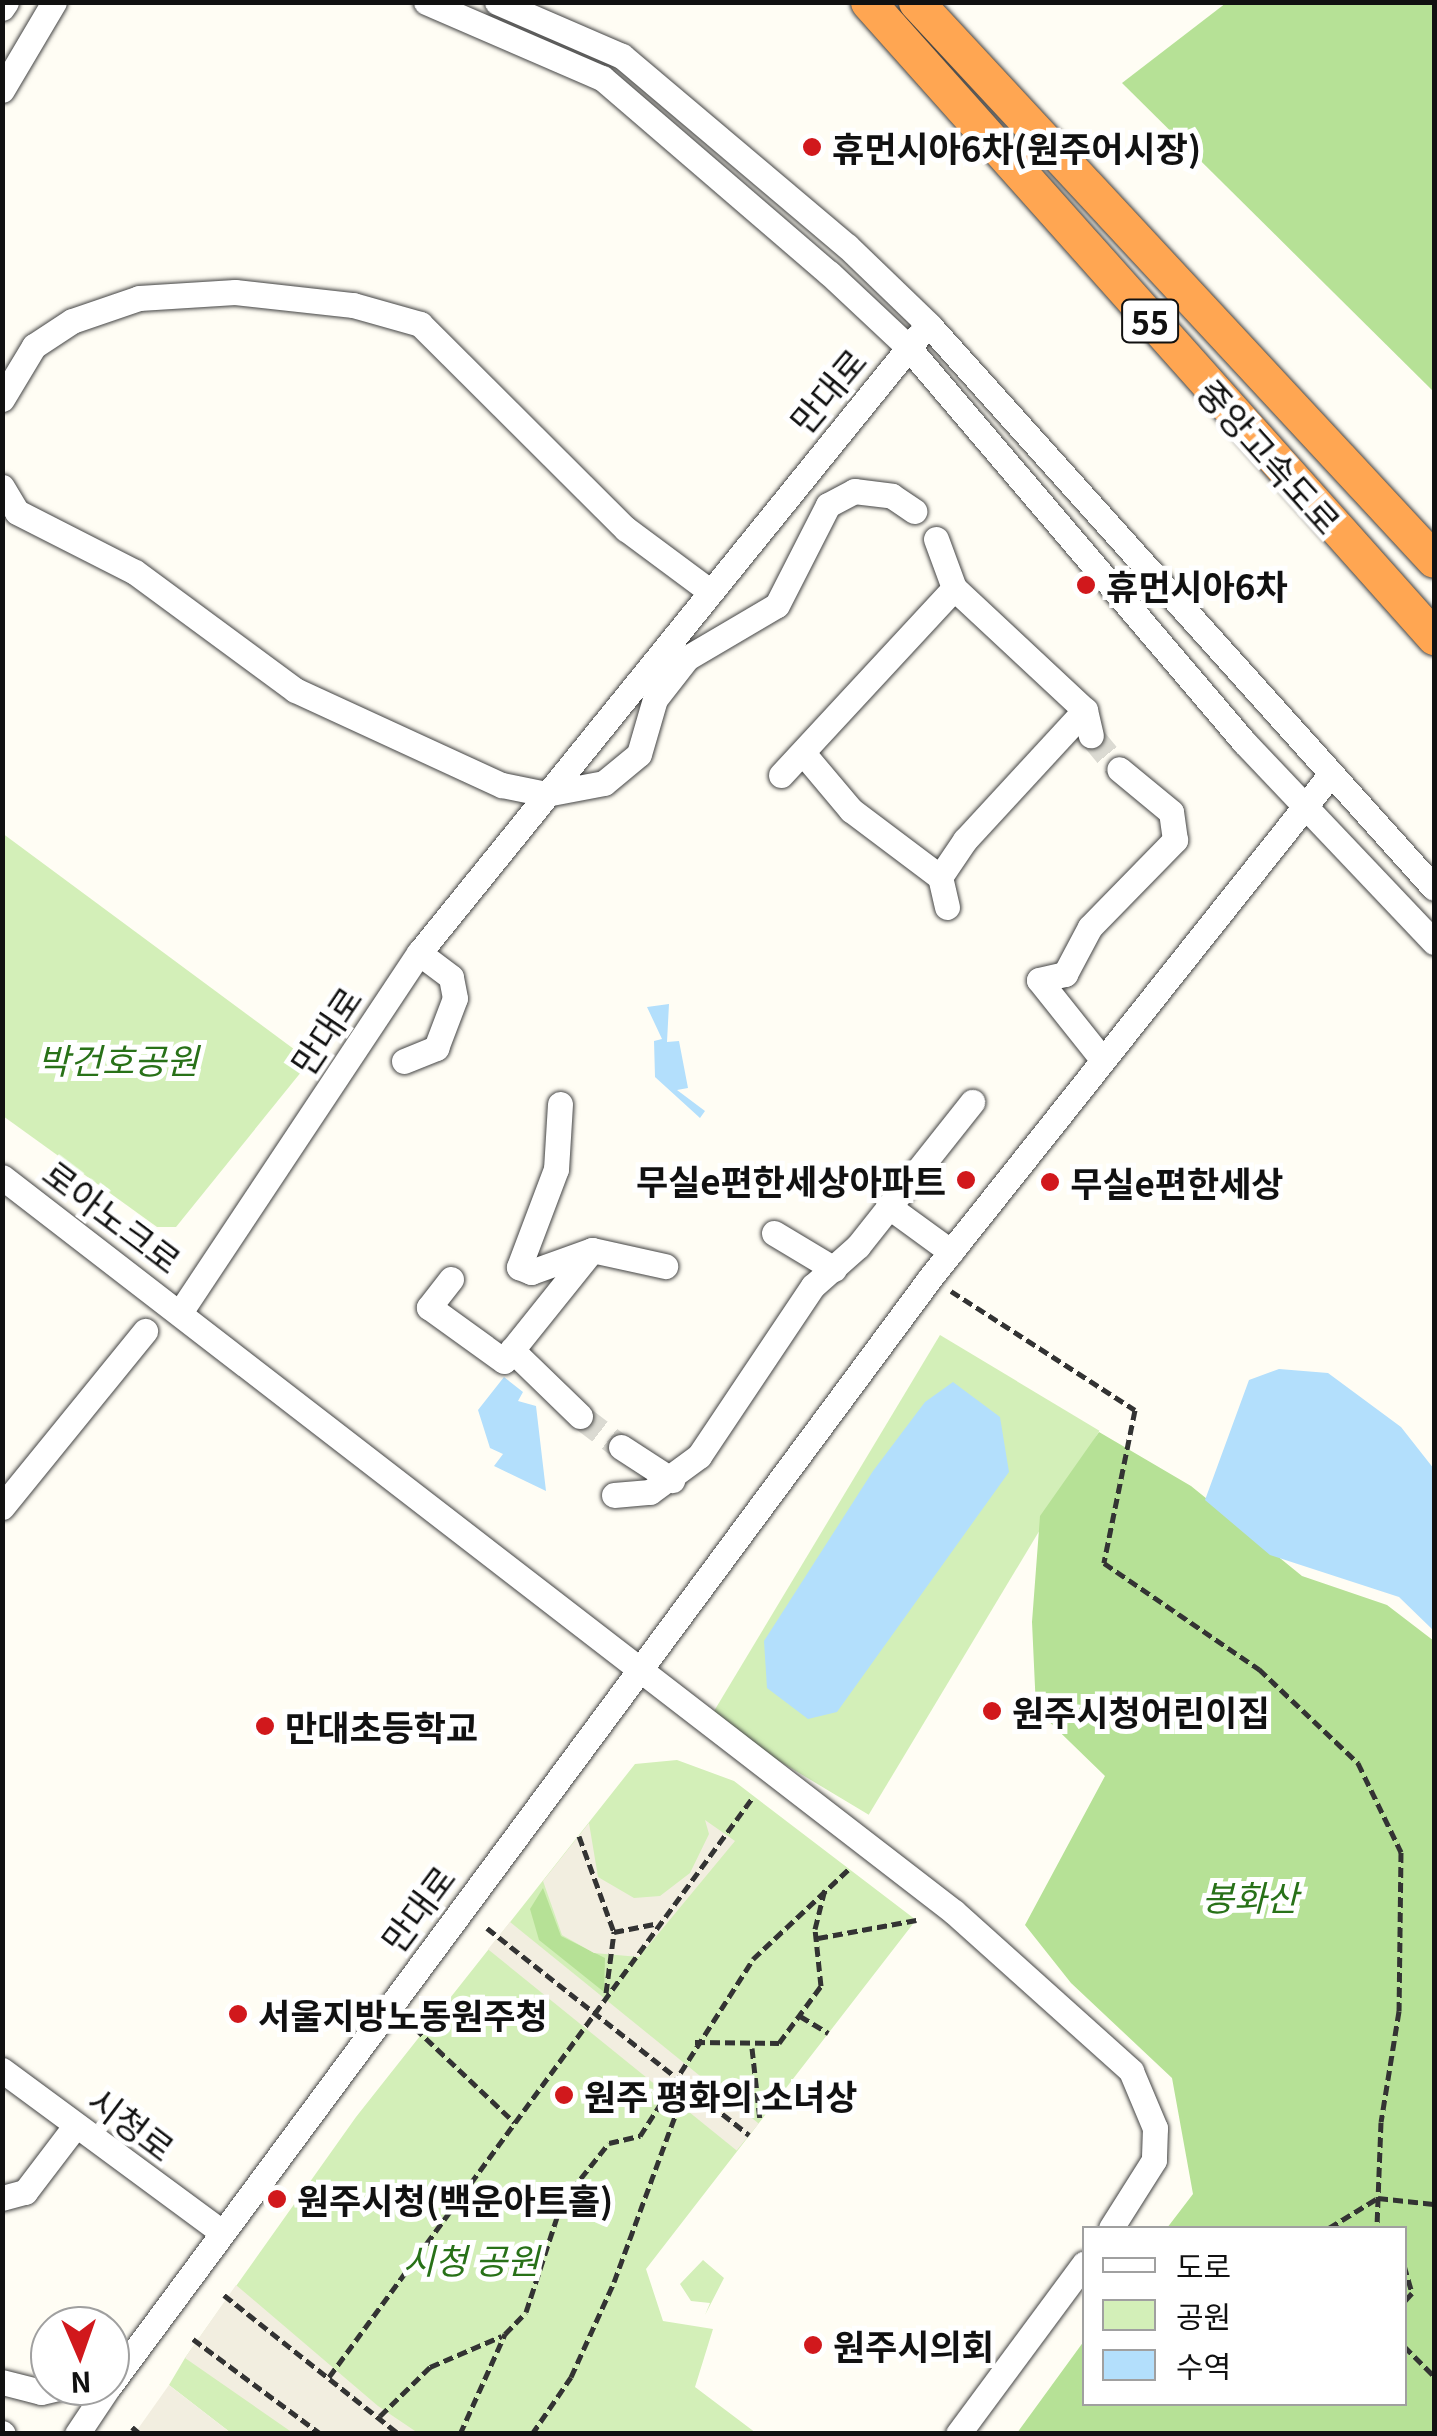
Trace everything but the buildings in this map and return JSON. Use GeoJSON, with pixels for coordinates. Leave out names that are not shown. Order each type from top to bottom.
{"type":"FeatureCollection","features":[{"type":"Feature","properties":{"kind":"highway","name":"중앙고속도로"},"geometry":{"type":"LineString","coordinates":[[868,2],[1434,638]]}},
{"type":"Feature","properties":{"kind":"highway","name":"중앙고속도로"},"geometry":{"type":"LineString","coordinates":[[916,2],[1434,560]]}},
{"type":"Feature","properties":{"kind":"street"},"geometry":{"type":"LineString","coordinates":[[2,90],[54,2]]}},
{"type":"Feature","properties":{"kind":"street","name":"만대로"},"geometry":{"type":"LineString","coordinates":[[130,2355],[930,1278],[1302,803],[908,347],[602,78],[426,2]]}},
{"type":"Feature","properties":{"kind":"street"},"geometry":{"type":"LineString","coordinates":[[497,2],[622,56],[929,324],[1434,888]]}},
{"type":"Feature","properties":{"kind":"street"},"geometry":{"type":"LineString","coordinates":[[2,400],[34,346],[72,320],[139,298],[235,292],[353,305],[420,324],[626,529],[708,590]]}},
{"type":"Feature","properties":{"kind":"street"},"geometry":{"type":"LineString","coordinates":[[908,347],[929,324]]}},
{"type":"Feature","properties":{"kind":"street","name":"만대로"},"geometry":{"type":"LineString","coordinates":[[180,1311],[419,953],[708,590],[908,347]]}},
{"type":"Feature","properties":{"kind":"street"},"geometry":{"type":"LineString","coordinates":[[2,487],[17,512],[135,572],[295,690],[502,785],[546,794],[604,782],[638,754],[656,699],[687,658],[777,606],[828,505],[854,491],[892,496],[914,511]]}},
{"type":"Feature","properties":{"kind":"street"},"geometry":{"type":"LineString","coordinates":[[936,538],[954,588],[1088,722],[940,877]]}},
{"type":"Feature","properties":{"kind":"street"},"geometry":{"type":"LineString","coordinates":[[781,775],[954,588]]}},
{"type":"Feature","properties":{"kind":"street"},"geometry":{"type":"LineString","coordinates":[[803,753],[851,810],[940,877],[947,907]]}},
{"type":"Feature","properties":{"kind":"street"},"geometry":{"type":"LineString","coordinates":[[1102,1059],[1086,1051],[1039,980],[1065,974],[1090,927],[1175,840],[1170,812],[1119,769]]}},
{"type":"Feature","properties":{"kind":"street"},"geometry":{"type":"LineString","coordinates":[[1330,775],[1302,803],[1434,942]]}},
{"type":"Feature","properties":{"kind":"street"},"geometry":{"type":"LineString","coordinates":[[404,1061],[436,1048],[455,998],[451,977],[419,953]]}},
{"type":"Feature","properties":{"kind":"street"},"geometry":{"type":"LineString","coordinates":[[614,1495],[635,1498],[672,1480],[699,1456],[812,1286],[834,1269],[972,1102]]}},
{"type":"Feature","properties":{"kind":"street"},"geometry":{"type":"LineString","coordinates":[[560,1104],[556,1169],[518,1267],[530,1272],[592,1250],[665,1266]]}},
{"type":"Feature","properties":{"kind":"street","name":"로아노크로"},"geometry":{"type":"LineString","coordinates":[[2,1178],[180,1311]]}},
{"type":"Feature","properties":{"kind":"street"},"geometry":{"type":"LineString","coordinates":[[888,1206],[951,1252]]}},
{"type":"Feature","properties":{"kind":"street"},"geometry":{"type":"LineString","coordinates":[[774,1233],[834,1269]]}},
{"type":"Feature","properties":{"kind":"street"},"geometry":{"type":"LineString","coordinates":[[451,1278],[429,1308],[504,1361],[592,1250]]}},
{"type":"Feature","properties":{"kind":"street"},"geometry":{"type":"LineString","coordinates":[[180,1311],[954,1912],[1131,2071],[1155,2128],[1154,2160],[1112,2226]]}},
{"type":"Feature","properties":{"kind":"street"},"geometry":{"type":"LineString","coordinates":[[2,1507],[145,1331]]}},
{"type":"Feature","properties":{"kind":"street"},"geometry":{"type":"LineString","coordinates":[[512,1350],[580,1416]]}},
{"type":"Feature","properties":{"kind":"street"},"geometry":{"type":"LineString","coordinates":[[621,1447],[672,1480]]}},
{"type":"Feature","properties":{"kind":"street","name":"시청로"},"geometry":{"type":"LineString","coordinates":[[2,2070],[220,2231]]}},
{"type":"Feature","properties":{"kind":"street"},"geometry":{"type":"LineString","coordinates":[[2,2198],[25,2192],[76,2125]]}},
{"type":"Feature","properties":{"kind":"street"},"geometry":{"type":"LineString","coordinates":[[958,2434],[1082,2267]]}},
{"type":"Feature","properties":{"kind":"street"},"geometry":{"type":"LineString","coordinates":[[130,2336],[159,2312]]}},
{"type":"Feature","properties":{"kind":"street"},"geometry":{"type":"LineString","coordinates":[[2,2382],[30,2389]]}},
{"type":"Feature","properties":{"kind":"street","name":"만대로"},"geometry":{"type":"LineString","coordinates":[[77,2434],[96,2406]]}},
{"type":"Feature","properties":{"kind":"path"},"geometry":{"type":"LineString","coordinates":[[930,1278],[1135,1410],[1104,1563],[1259,1669],[1358,1764],[1402,1852],[1399,2011],[1378,2226]]}},
{"type":"Feature","properties":{"kind":"path"},"geometry":{"type":"LineString","coordinates":[[329,2378],[666,1911],[753,1797]]}},
{"type":"Feature","properties":{"kind":"path"},"geometry":{"type":"LineString","coordinates":[[579,1836],[614,1932],[606,1996]]}},
{"type":"Feature","properties":{"kind":"path"},"geometry":{"type":"LineString","coordinates":[[460,2434],[505,2334],[526,2312],[562,2202],[609,2143],[640,2136],[694,2042],[753,1959],[825,1886],[848,1869]]}},
{"type":"Feature","properties":{"kind":"path"},"geometry":{"type":"LineString","coordinates":[[694,2042],[752,2048],[778,2043],[820,1986],[818,1938],[825,1886]]}},
{"type":"Feature","properties":{"kind":"path"},"geometry":{"type":"LineString","coordinates":[[614,1932],[646,1931],[666,1911]]}},
{"type":"Feature","properties":{"kind":"path"},"geometry":{"type":"LineString","coordinates":[[818,1938],[916,1920]]}},
{"type":"Feature","properties":{"kind":"path"},"geometry":{"type":"LineString","coordinates":[[487,1928],[749,2135]]}},
{"type":"Feature","properties":{"kind":"path"},"geometry":{"type":"LineString","coordinates":[[800,2016],[828,2034]]}},
{"type":"Feature","properties":{"kind":"path"},"geometry":{"type":"LineString","coordinates":[[416,2028],[514,2122]]}},
{"type":"Feature","properties":{"kind":"path"},"geometry":{"type":"LineString","coordinates":[[752,2048],[760,2121]]}},
{"type":"Feature","properties":{"kind":"path"},"geometry":{"type":"LineString","coordinates":[[532,2434],[570,2377],[614,2282],[680,2103],[673,2075]]}},
{"type":"Feature","properties":{"kind":"path"},"geometry":{"type":"LineString","coordinates":[[1332,2226],[1378,2198],[1434,2204]]}},
{"type":"Feature","properties":{"kind":"path"},"geometry":{"type":"LineString","coordinates":[[1407,2276],[1412,2293],[1407,2299]]}},
{"type":"Feature","properties":{"kind":"path"},"geometry":{"type":"LineString","coordinates":[[224,2295],[399,2434]]}},
{"type":"Feature","properties":{"kind":"path"},"geometry":{"type":"LineString","coordinates":[[379,2417],[430,2367],[505,2334]]}},
{"type":"Feature","properties":{"kind":"path"},"geometry":{"type":"LineString","coordinates":[[193,2339],[320,2434]]}},
{"type":"Feature","properties":{"kind":"path"},"geometry":{"type":"LineString","coordinates":[[1407,2349],[1434,2376]]}},
{"type":"Feature","properties":{"kind":"path"},"geometry":{"type":"LineString","coordinates":[[132,2428],[140,2434]]}},
{"type":"Feature","properties":{"kind":"green space"},"geometry":{"type":"Polygon","coordinates":[[[1226,3],[1434,3],[1434,392],[1122,83],[1226,3]]]}},
{"type":"Feature","properties":{"kind":"green space","name":"박건호공원"},"geometry":{"type":"Polygon","coordinates":[[[2,833],[310,1061],[176,1227],[157,1227],[3,1116],[2,833]]]}},
{"type":"Feature","properties":{"kind":"green space"},"geometry":{"type":"Polygon","coordinates":[[[940,1335],[1099,1431],[869,1815],[709,1719],[940,1335]]]}},
{"type":"Feature","properties":{"kind":"green space","name":"봉화산"},"geometry":{"type":"Polygon","coordinates":[[[1099,1432],[1191,1486],[1302,1576],[1387,1605],[1434,1641],[1434,2433],[1017,2433],[1082,2344],[1082,2406],[1407,2406],[1407,2226],[1169,2226],[1193,2194],[1172,2078],[1071,1983],[1025,1925],[1105,1776],[1036,1709],[1032,1622],[1040,1516],[1099,1432]]]}},
{"type":"Feature","properties":{"kind":"green space","name":"시청 공원"},"geometry":{"type":"Polygon","coordinates":[[[677,1760],[734,1781],[916,1920],[646,2269],[663,2321],[713,2329],[695,2387],[756,2433],[231,2433],[169,2385],[185,2358],[356,2117],[635,1764],[677,1760]]]}},
{"type":"Feature","properties":{"kind":"green space"},"geometry":{"type":"Polygon","coordinates":[[[543,1888],[561,1936],[605,1958],[604,1992],[539,1940],[530,1909],[543,1888]]]}},
{"type":"Feature","properties":{"kind":"green space"},"geometry":{"type":"Polygon","coordinates":[[[703,2260],[724,2278],[705,2315],[710,2303],[691,2301],[680,2284],[703,2260]]]}},
{"type":"Feature","properties":{"kind":"shaded area"},"geometry":{"type":"Polygon","coordinates":[[[705,1820],[735,1841],[639,1957],[594,1953],[562,1935],[543,1881],[589,1823],[598,1877],[634,1898],[660,1896],[690,1873],[709,1834],[705,1820]]]}},
{"type":"Feature","properties":{"kind":"shaded area"},"geometry":{"type":"Polygon","coordinates":[[[510,1922],[759,2123],[737,2151],[488,1949],[510,1922]]]}},
{"type":"Feature","properties":{"kind":"shaded area"},"geometry":{"type":"Polygon","coordinates":[[[236,2285],[378,2406],[418,2433],[293,2433],[185,2358],[236,2285]]]}},
{"type":"Feature","properties":{"kind":"shaded area"},"geometry":{"type":"Polygon","coordinates":[[[169,2385],[231,2433],[135,2433],[169,2385]]]}},
{"type":"Feature","properties":{"kind":"water"},"geometry":{"type":"Polygon","coordinates":[[[669,1004],[667,1042],[679,1041],[688,1088],[677,1090],[705,1111],[700,1118],[655,1077],[654,1041],[662,1039],[647,1007],[669,1004]]]}},
{"type":"Feature","properties":{"kind":"water"},"geometry":{"type":"Polygon","coordinates":[[[1279,1369],[1328,1373],[1401,1427],[1434,1469],[1434,1631],[1399,1597],[1270,1555],[1205,1500],[1249,1380],[1279,1369]]]}},
{"type":"Feature","properties":{"kind":"water"},"geometry":{"type":"Polygon","coordinates":[[[504,1377],[523,1392],[518,1401],[536,1406],[546,1491],[494,1466],[503,1454],[490,1448],[478,1410],[504,1377]]]}},
{"type":"Feature","properties":{"kind":"water"},"geometry":{"type":"Polygon","coordinates":[[[953,1382],[1000,1417],[1009,1472],[837,1712],[808,1719],[767,1688],[764,1641],[873,1471],[925,1402],[953,1382]]]}},
{"type":"Feature","properties":{"kind":"tunnel"},"geometry":{"type":"LineString","coordinates":[[1091,735],[1119,769]]}},
{"type":"Feature","properties":{"kind":"tunnel"},"geometry":{"type":"LineString","coordinates":[[580,1416],[621,1447]]}},
{"type":"Feature","properties":{"kind":"place","name":"휴먼시아6차(원주어시장)"},"geometry":{"type":"Point","coordinates":[812,147]}},
{"type":"Feature","properties":{"kind":"place","name":"휴먼시아6차"},"geometry":{"type":"Point","coordinates":[1086,585]}},
{"type":"Feature","properties":{"kind":"place","name":"무실e편한세상아파트"},"geometry":{"type":"Point","coordinates":[966,1180]}},
{"type":"Feature","properties":{"kind":"place","name":"무실e편한세상"},"geometry":{"type":"Point","coordinates":[1050,1182]}},
{"type":"Feature","properties":{"kind":"place","name":"원주시청어린이집"},"geometry":{"type":"Point","coordinates":[992,1711]}},
{"type":"Feature","properties":{"kind":"place","name":"만대초등학교"},"geometry":{"type":"Point","coordinates":[265,1726]}},
{"type":"Feature","properties":{"kind":"place","name":"서울지방노동원주청"},"geometry":{"type":"Point","coordinates":[238,2014]}},
{"type":"Feature","properties":{"kind":"place","name":"원주 평화의 소녀상"},"geometry":{"type":"Point","coordinates":[564,2095]}},
{"type":"Feature","properties":{"kind":"place","name":"원주시청(백운아트홀)"},"geometry":{"type":"Point","coordinates":[277,2199]}},
{"type":"Feature","properties":{"kind":"place","name":"원주시의회"},"geometry":{"type":"Point","coordinates":[813,2345]}}]}
